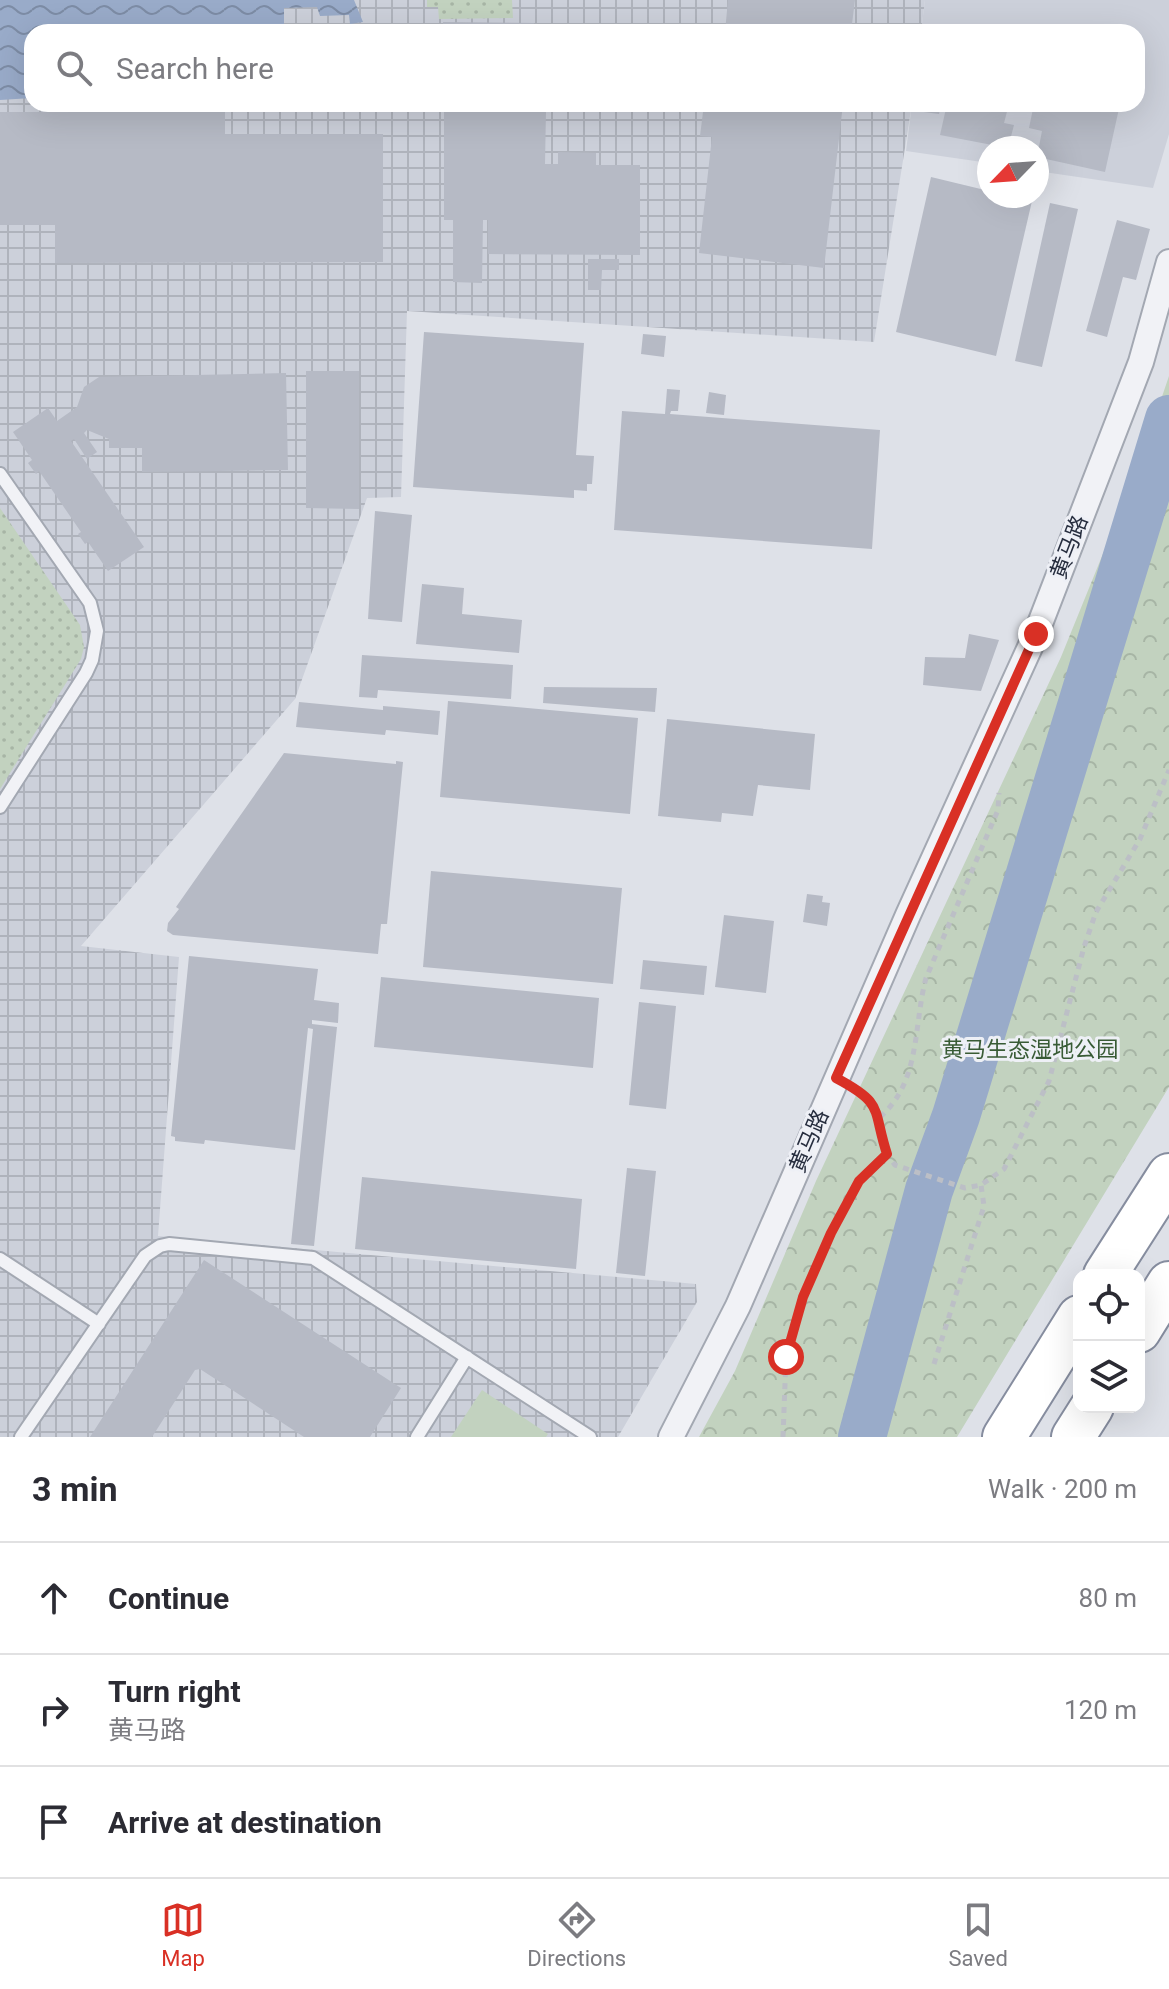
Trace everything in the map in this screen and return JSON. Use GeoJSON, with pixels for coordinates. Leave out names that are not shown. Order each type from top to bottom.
{"type":"FeatureCollection","features":[{"type":"Feature","properties":{"kind":"highway"},"geometry":{"type":"LineString","coordinates":[[1109,1269],[1169,1175]]}},
{"type":"Feature","properties":{"kind":"highway"},"geometry":{"type":"LineString","coordinates":[[1145,1321],[1169,1283]]}},
{"type":"Feature","properties":{"kind":"highway"},"geometry":{"type":"LineString","coordinates":[[1004,1437],[1073,1327]]}},
{"type":"Feature","properties":{"kind":"highway"},"geometry":{"type":"LineString","coordinates":[[1073,1437],[1088,1413]]}},
{"type":"Feature","properties":{"kind":"street","name":"黄马路"},"geometry":{"type":"LineString","coordinates":[[671,1437],[738,1306],[836,1078],[1036,634],[1141,362],[1169,262]]}},
{"type":"Feature","properties":{"kind":"lane"},"geometry":{"type":"LineString","coordinates":[[0,474],[90,603],[97,631],[92,660],[86,673],[0,807]]}},
{"type":"Feature","properties":{"kind":"lane"},"geometry":{"type":"LineString","coordinates":[[21,1437],[145,1256],[169,1244],[313,1258],[590,1437]]}},
{"type":"Feature","properties":{"kind":"lane"},"geometry":{"type":"LineString","coordinates":[[0,1259],[99,1324]]}},
{"type":"Feature","properties":{"kind":"lane"},"geometry":{"type":"LineString","coordinates":[[417,1437],[467,1357]]}},
{"type":"Feature","properties":{"kind":"path"},"geometry":{"type":"LineString","coordinates":[[836,1078],[858,1089],[874,1104],[880,1117],[887,1154],[895,1165],[965,1188],[981,1185],[1004,1169],[1049,1081],[1096,912],[1140,839],[1169,770]]}},
{"type":"Feature","properties":{"kind":"path"},"geometry":{"type":"LineString","coordinates":[[880,1117],[895,1103],[906,1084],[926,978],[998,810],[999,793]]}},
{"type":"Feature","properties":{"kind":"path"},"geometry":{"type":"LineString","coordinates":[[783,1437],[786,1357],[803,1297],[831,1233],[859,1181],[887,1154]]}},
{"type":"Feature","properties":{"kind":"path"},"geometry":{"type":"LineString","coordinates":[[934,1364],[984,1206],[981,1185]]}},
{"type":"Feature","properties":{"kind":"shaded area"},"geometry":{"type":"Polygon","coordinates":[[[0,0],[925,0],[922,24],[24,24],[24,112],[911,112],[874,342],[407,311],[401,497],[367,498],[295,699],[81,946],[179,957],[158,1236],[696,1284],[697,1302],[618,1437],[0,1437],[0,0]]]}},
{"type":"Feature","properties":{"kind":"shaded area"},"geometry":{"type":"Polygon","coordinates":[[[925,0],[1169,0],[1169,134],[1153,188],[1049,173],[1049,136],[977,136],[977,161],[906,151],[911,112],[1145,112],[1145,24],[922,24],[925,0]]]}},
{"type":"Feature","properties":{"kind":"green space"},"geometry":{"type":"Polygon","coordinates":[[[427,0],[512,0],[513,18],[439,19],[438,7],[427,7],[427,0]]]}},
{"type":"Feature","properties":{"kind":"green space","name":"黄马生态湿地公园"},"geometry":{"type":"Polygon","coordinates":[[[1169,376],[1169,1087],[957,1437],[699,1437],[735,1371],[816,1181],[1061,657],[1137,470],[1169,376]]]}},
{"type":"Feature","properties":{"kind":"green space"},"geometry":{"type":"Polygon","coordinates":[[[0,508],[80,625],[84,647],[81,659],[0,789],[0,508]]]}},
{"type":"Feature","properties":{"kind":"green space"},"geometry":{"type":"Polygon","coordinates":[[[482,1390],[548,1434],[546,1437],[451,1437],[482,1390]]]}},
{"type":"Feature","properties":{"kind":"water"},"geometry":{"type":"Polygon","coordinates":[[[0,0],[354,0],[363,22],[350,24],[349,15],[320,16],[317,7],[284,8],[284,24],[24,24],[24,98],[0,100],[0,0]]]}},
{"type":"Feature","properties":{"kind":"building"},"geometry":{"type":"Polygon","coordinates":[[[728,0],[855,0],[852,24],[726,24],[728,0]]]}},
{"type":"Feature","properties":{"kind":"building"},"geometry":{"type":"Polygon","coordinates":[[[443,22],[534,23],[534,24],[443,22]]]}},
{"type":"Feature","properties":{"kind":"building"},"geometry":{"type":"Polygon","coordinates":[[[0,112],[225,112],[225,134],[383,134],[383,262],[55,263],[55,225],[0,225],[0,112]]]}},
{"type":"Feature","properties":{"kind":"building"},"geometry":{"type":"Polygon","coordinates":[[[444,112],[546,112],[545,164],[558,164],[558,152],[596,153],[596,165],[640,165],[640,255],[488,254],[488,220],[483,220],[482,283],[453,282],[453,220],[444,220],[444,112]]]}},
{"type":"Feature","properties":{"kind":"building"},"geometry":{"type":"Polygon","coordinates":[[[703,112],[842,112],[824,268],[699,253],[712,137],[700,136],[703,112]]]}},
{"type":"Feature","properties":{"kind":"building"},"geometry":{"type":"Polygon","coordinates":[[[945,112],[1007,112],[1004,123],[1014,125],[1011,136],[977,136],[977,142],[940,135],[945,112]]]}},
{"type":"Feature","properties":{"kind":"building"},"geometry":{"type":"Polygon","coordinates":[[[1032,112],[1118,112],[1105,172],[1049,160],[1049,136],[1041,136],[1042,131],[1029,128],[1032,112]]]}},
{"type":"Feature","properties":{"kind":"building"},"geometry":{"type":"Polygon","coordinates":[[[931,177],[977,188],[977,208],[1030,208],[996,356],[896,332],[931,177]]]}},
{"type":"Feature","properties":{"kind":"building"},"geometry":{"type":"Polygon","coordinates":[[[1050,203],[1078,209],[1042,367],[1015,361],[1050,203]]]}},
{"type":"Feature","properties":{"kind":"building"},"geometry":{"type":"Polygon","coordinates":[[[1117,220],[1150,229],[1136,280],[1123,277],[1107,337],[1086,331],[1117,220]]]}},
{"type":"Feature","properties":{"kind":"building"},"geometry":{"type":"Polygon","coordinates":[[[588,259],[619,259],[619,270],[602,270],[601,290],[588,290],[588,259]]]}},
{"type":"Feature","properties":{"kind":"building"},"geometry":{"type":"Polygon","coordinates":[[[424,332],[584,343],[576,455],[594,456],[592,484],[587,484],[587,491],[574,490],[574,498],[413,487],[424,332]]]}},
{"type":"Feature","properties":{"kind":"building"},"geometry":{"type":"Polygon","coordinates":[[[643,334],[666,336],[664,357],[641,354],[643,334]]]}},
{"type":"Feature","properties":{"kind":"building"},"geometry":{"type":"Polygon","coordinates":[[[306,371],[359,371],[359,509],[306,508],[306,371]]]}},
{"type":"Feature","properties":{"kind":"building"},"geometry":{"type":"Polygon","coordinates":[[[286,373],[288,470],[142,472],[142,448],[109,448],[109,439],[87,430],[84,433],[97,452],[87,459],[74,439],[71,441],[144,547],[108,571],[88,542],[85,544],[78,534],[81,532],[39,471],[36,474],[28,463],[32,460],[13,432],[48,408],[57,421],[77,407],[84,387],[99,377],[286,373]]]}},
{"type":"Feature","properties":{"kind":"building"},"geometry":{"type":"Polygon","coordinates":[[[667,389],[680,390],[678,411],[671,411],[670,414],[880,430],[872,549],[614,530],[622,411],[665,414],[667,389]]]}},
{"type":"Feature","properties":{"kind":"building"},"geometry":{"type":"Polygon","coordinates":[[[709,392],[726,395],[724,415],[706,413],[709,392]]]}},
{"type":"Feature","properties":{"kind":"building"},"geometry":{"type":"Polygon","coordinates":[[[375,511],[412,515],[402,622],[368,619],[375,511]]]}},
{"type":"Feature","properties":{"kind":"building"},"geometry":{"type":"Polygon","coordinates":[[[422,584],[464,588],[462,614],[522,620],[519,653],[416,644],[422,584]]]}},
{"type":"Feature","properties":{"kind":"building"},"geometry":{"type":"Polygon","coordinates":[[[969,634],[999,640],[981,691],[923,685],[925,657],[965,658],[969,634]]]}},
{"type":"Feature","properties":{"kind":"building"},"geometry":{"type":"Polygon","coordinates":[[[362,655],[513,665],[511,699],[378,690],[377,698],[359,697],[362,655]]]}},
{"type":"Feature","properties":{"kind":"building"},"geometry":{"type":"Polygon","coordinates":[[[544,687],[657,688],[655,712],[543,703],[544,687]]]}},
{"type":"Feature","properties":{"kind":"building"},"geometry":{"type":"Polygon","coordinates":[[[448,701],[638,718],[630,814],[440,797],[448,701]]]}},
{"type":"Feature","properties":{"kind":"building"},"geometry":{"type":"Polygon","coordinates":[[[299,702],[383,710],[383,706],[440,711],[438,735],[386,730],[385,735],[296,727],[299,702]]]}},
{"type":"Feature","properties":{"kind":"building"},"geometry":{"type":"Polygon","coordinates":[[[667,719],[815,734],[810,790],[758,785],[753,816],[722,813],[721,822],[658,816],[667,719]]]}},
{"type":"Feature","properties":{"kind":"building"},"geometry":{"type":"Polygon","coordinates":[[[284,753],[396,764],[396,761],[403,762],[387,924],[381,924],[378,954],[173,935],[167,931],[168,923],[179,909],[176,907],[284,753]]]}},
{"type":"Feature","properties":{"kind":"building"},"geometry":{"type":"Polygon","coordinates":[[[431,871],[622,888],[613,984],[423,967],[431,871]]]}},
{"type":"Feature","properties":{"kind":"building"},"geometry":{"type":"Polygon","coordinates":[[[807,894],[823,896],[822,902],[830,903],[827,926],[803,922],[807,894]]]}},
{"type":"Feature","properties":{"kind":"building"},"geometry":{"type":"Polygon","coordinates":[[[724,915],[774,921],[766,993],[715,987],[724,915]]]}},
{"type":"Feature","properties":{"kind":"building"},"geometry":{"type":"Polygon","coordinates":[[[189,956],[318,969],[314,1000],[339,1003],[338,1023],[312,1020],[312,1024],[337,1027],[314,1246],[291,1244],[313,1029],[308,1028],[295,1150],[205,1140],[204,1144],[175,1141],[175,1137],[171,1136],[189,956]]]}},
{"type":"Feature","properties":{"kind":"building"},"geometry":{"type":"Polygon","coordinates":[[[643,960],[707,966],[704,995],[640,989],[643,960]]]}},
{"type":"Feature","properties":{"kind":"building"},"geometry":{"type":"Polygon","coordinates":[[[381,977],[599,998],[593,1068],[374,1047],[381,977]]]}},
{"type":"Feature","properties":{"kind":"building"},"geometry":{"type":"Polygon","coordinates":[[[639,1002],[676,1006],[666,1109],[629,1105],[639,1002]]]}},
{"type":"Feature","properties":{"kind":"building"},"geometry":{"type":"Polygon","coordinates":[[[627,1168],[656,1171],[645,1276],[616,1273],[627,1168]]]}},
{"type":"Feature","properties":{"kind":"building"},"geometry":{"type":"Polygon","coordinates":[[[362,1177],[582,1199],[576,1269],[355,1249],[362,1177]]]}},
{"type":"Feature","properties":{"kind":"building"},"geometry":{"type":"Polygon","coordinates":[[[204,1260],[401,1388],[370,1437],[304,1437],[200,1369],[195,1370],[152,1437],[90,1437],[204,1260]]]}},
{"type":"Feature","properties":{"kind":"waterway"},"geometry":{"type":"LineString","coordinates":[[862,1437],[929,1190],[956,1116],[1169,419]]}},
{"type":"Feature","properties":{"kind":"route"},"geometry":{"type":"LineString","coordinates":[[786,1357],[803,1297],[831,1233],[859,1181],[887,1154],[880,1117],[874,1104],[858,1089],[836,1078],[1036,634]]}}]}
